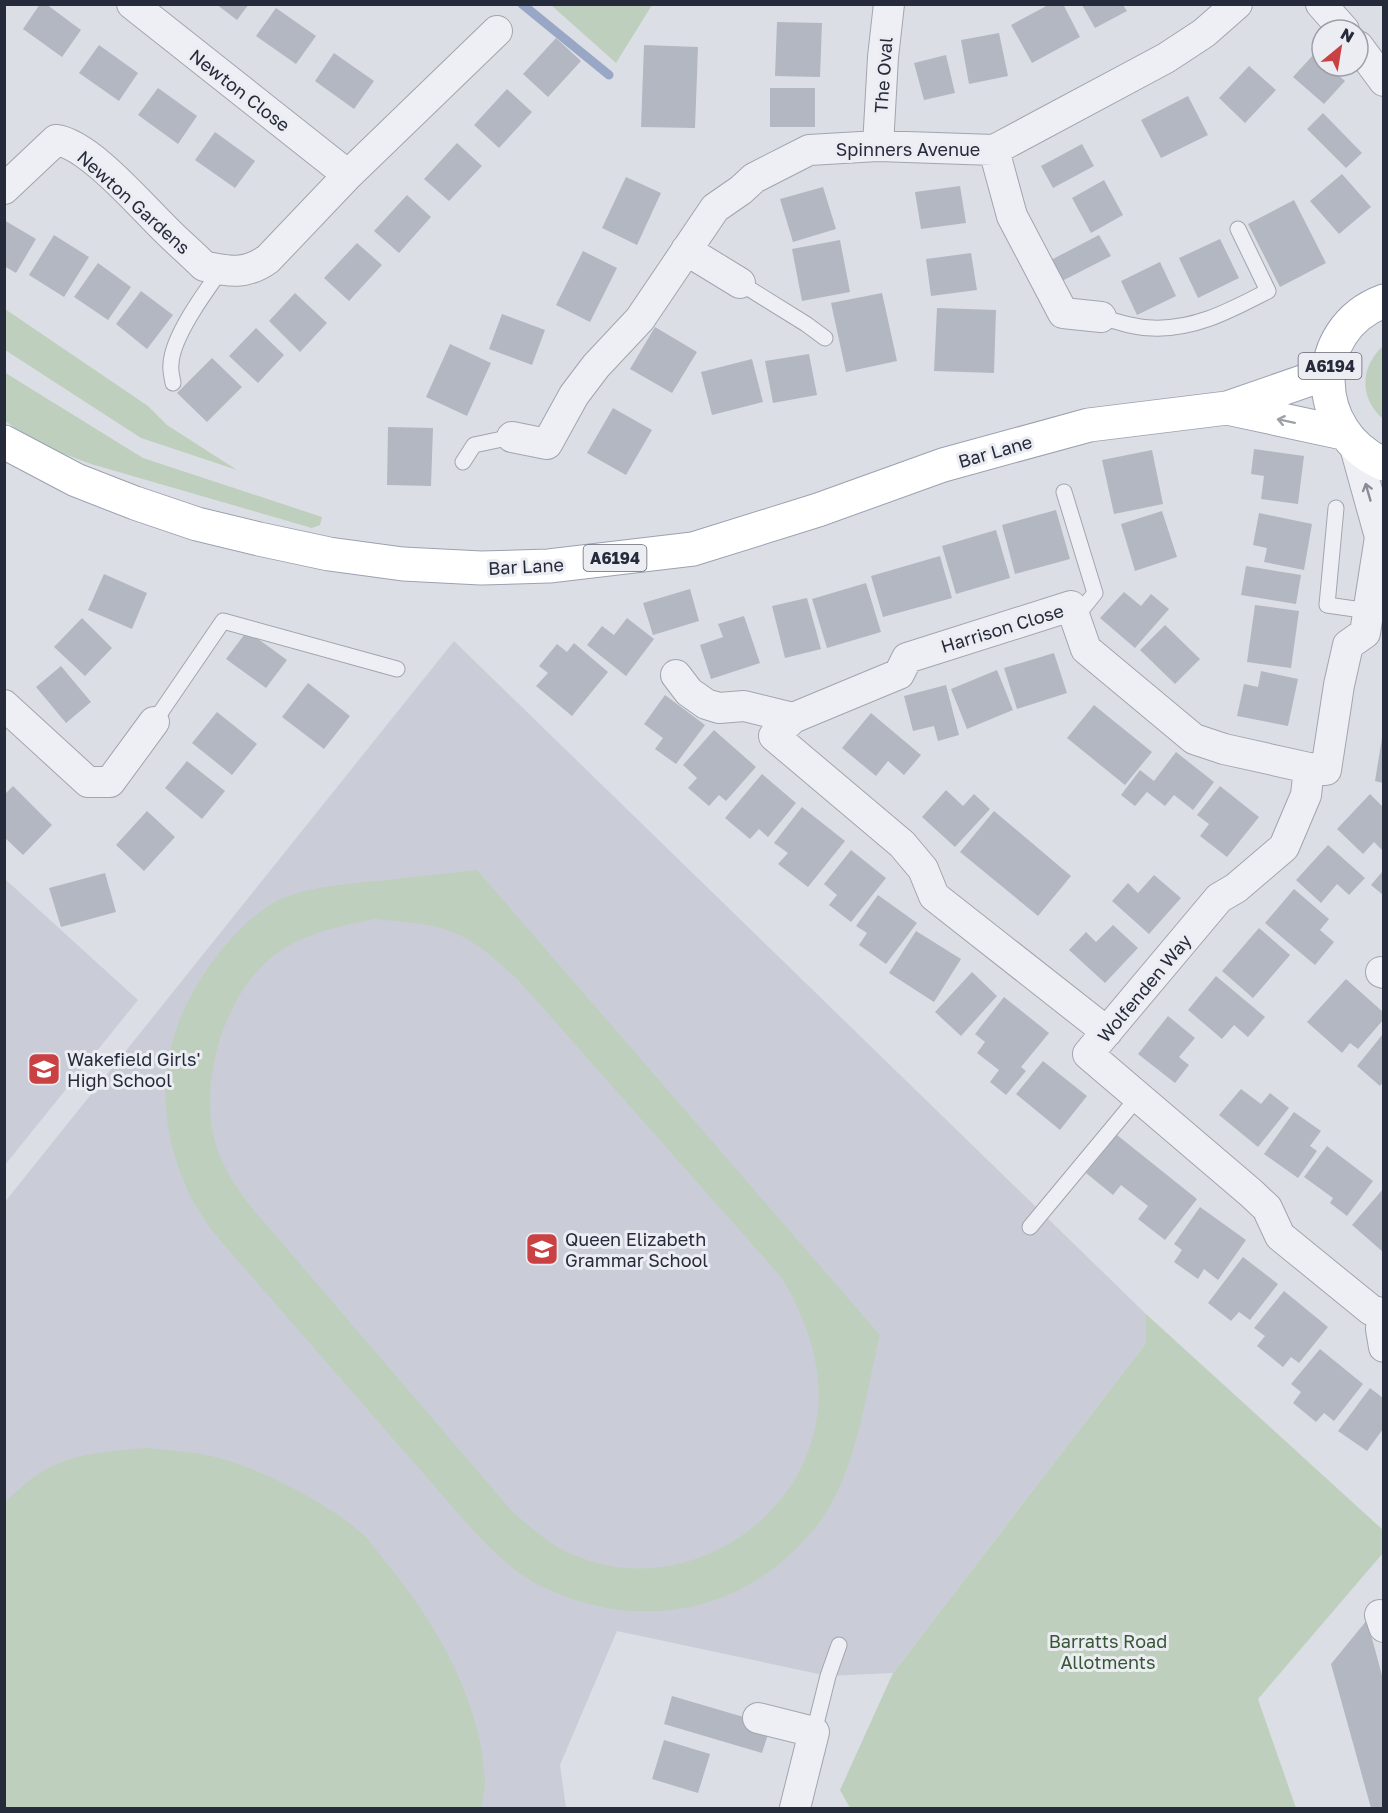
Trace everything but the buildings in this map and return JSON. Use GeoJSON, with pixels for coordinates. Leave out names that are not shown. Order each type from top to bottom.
{"type":"FeatureCollection","features":[{"type":"Feature","properties":{"kind":"main road","name":"A6194"},"geometry":{"type":"LineString","coordinates":[[1383,301],[1372,305],[1351,322],[1335,346],[1328,373],[1331,406],[1349,440],[1370,458],[1383,464]]}},
{"type":"Feature","properties":{"kind":"main road","name":"Bar Lane"},"geometry":{"type":"LineString","coordinates":[[4,442],[76,480],[197,524],[329,554],[403,564],[481,568],[549,566],[693,549],[818,510],[944,465],[1089,425],[1227,408],[1328,373]]}},
{"type":"Feature","properties":{"kind":"main road","name":"Bar Lane"},"geometry":{"type":"LineString","coordinates":[[1227,408],[1349,440]]}},
{"type":"Feature","properties":{"kind":"street","name":"Newton Close"},"geometry":{"type":"LineString","coordinates":[[132,4],[348,175]]}},
{"type":"Feature","properties":{"kind":"street","name":"The Oval"},"geometry":{"type":"LineString","coordinates":[[878,146],[889,4]]}},
{"type":"Feature","properties":{"kind":"street","name":"Spinners Avenue"},"geometry":{"type":"LineString","coordinates":[[512,437],[548,444],[580,388],[596,366],[640,319],[715,208],[754,178],[809,150],[878,146],[994,150],[1166,58],[1204,33],[1237,4]]}},
{"type":"Feature","properties":{"kind":"street"},"geometry":{"type":"LineString","coordinates":[[1321,4],[1333,18]]}},
{"type":"Feature","properties":{"kind":"street"},"geometry":{"type":"LineString","coordinates":[[233,270],[256,268],[268,259],[348,175],[497,31]]}},
{"type":"Feature","properties":{"kind":"street"},"geometry":{"type":"LineString","coordinates":[[1370,63],[1383,81]]}},
{"type":"Feature","properties":{"kind":"street","name":"Newton Gardens"},"geometry":{"type":"LineString","coordinates":[[4,189],[56,140],[66,141],[126,189],[204,266],[233,270]]}},
{"type":"Feature","properties":{"kind":"street"},"geometry":{"type":"LineString","coordinates":[[994,150],[1012,216],[1063,313],[1101,317]]}},
{"type":"Feature","properties":{"kind":"street"},"geometry":{"type":"LineString","coordinates":[[686,250],[740,283]]}},
{"type":"Feature","properties":{"kind":"street"},"geometry":{"type":"LineString","coordinates":[[1309,768],[1326,770],[1339,685],[1348,645],[1372,627],[1382,535],[1349,440]]}},
{"type":"Feature","properties":{"kind":"street","name":"Harrison Close"},"geometry":{"type":"LineString","coordinates":[[1107,1032],[934,896],[923,869],[902,844],[774,736],[793,718],[899,674],[907,658],[1071,606],[1086,649],[1194,739],[1224,749],[1309,768]]}},
{"type":"Feature","properties":{"kind":"street"},"geometry":{"type":"LineString","coordinates":[[676,675],[689,692],[706,704],[719,708],[744,706],[793,718]]}},
{"type":"Feature","properties":{"kind":"street"},"geometry":{"type":"LineString","coordinates":[[4,705],[88,782],[110,782],[154,722]]}},
{"type":"Feature","properties":{"kind":"street","name":"Wolfenden Way"},"geometry":{"type":"LineString","coordinates":[[1309,768],[1306,795],[1284,847],[1236,888],[1219,898],[1088,1054],[1267,1208],[1280,1236],[1371,1310],[1383,1314],[1381,1329],[1383,1347]]}},
{"type":"Feature","properties":{"kind":"street"},"geometry":{"type":"LineString","coordinates":[[758,1718],[814,1732],[795,1809]]}},
{"type":"Feature","properties":{"kind":"lane"},"geometry":{"type":"LineString","coordinates":[[1101,317],[1130,326],[1153,328],[1190,324],[1223,315],[1268,291],[1238,229]]}},
{"type":"Feature","properties":{"kind":"lane"},"geometry":{"type":"LineString","coordinates":[[173,383],[171,364],[179,338],[201,298],[233,270]]}},
{"type":"Feature","properties":{"kind":"lane"},"geometry":{"type":"LineString","coordinates":[[740,283],[825,338]]}},
{"type":"Feature","properties":{"kind":"lane"},"geometry":{"type":"LineString","coordinates":[[463,462],[474,445],[512,437]]}},
{"type":"Feature","properties":{"kind":"lane"},"geometry":{"type":"LineString","coordinates":[[1064,492],[1095,593],[1075,618]]}},
{"type":"Feature","properties":{"kind":"lane"},"geometry":{"type":"LineString","coordinates":[[1336,508],[1327,605],[1372,627]]}},
{"type":"Feature","properties":{"kind":"lane"},"geometry":{"type":"LineString","coordinates":[[154,722],[223,621],[397,669]]}},
{"type":"Feature","properties":{"kind":"lane"},"geometry":{"type":"LineString","coordinates":[[1030,1227],[1138,1097]]}},
{"type":"Feature","properties":{"kind":"lane"},"geometry":{"type":"LineString","coordinates":[[814,1732],[828,1676],[839,1645]]}},
{"type":"Feature","properties":{"kind":"shaded area","name":"Queen Elizabeth Grammar School"},"geometry":{"type":"Polygon","coordinates":[[[454,641],[1146,1314],[1146,1343],[893,1673],[828,1676],[617,1631],[560,1765],[566,1808],[5,1808],[4,1203],[454,641]]]}},
{"type":"Feature","properties":{"kind":"shaded area","name":"Wakefield Girls' High School"},"geometry":{"type":"Polygon","coordinates":[[[5,879],[138,1000],[5,1165],[5,879]]]}},
{"type":"Feature","properties":{"kind":"green space"},"geometry":{"type":"Polygon","coordinates":[[[551,5],[652,5],[616,63],[551,5]]]}},
{"type":"Feature","properties":{"kind":"green space"},"geometry":{"type":"Polygon","coordinates":[[[5,309],[148,406],[167,425],[237,470],[141,438],[5,350],[5,309]]]}},
{"type":"Feature","properties":{"kind":"green space"},"geometry":{"type":"Polygon","coordinates":[[[1383,346],[1383,419],[1370,402],[1365,382],[1370,363],[1383,346]]]}},
{"type":"Feature","properties":{"kind":"green space"},"geometry":{"type":"Polygon","coordinates":[[[4,372],[143,458],[322,517],[320,525],[312,528],[91,464],[40,445],[5,421],[4,372]]]}},
{"type":"Feature","properties":{"kind":"green space"},"geometry":{"type":"Polygon","coordinates":[[[477,870],[880,1335],[853,1452],[845,1475],[824,1516],[798,1547],[771,1570],[742,1588],[711,1601],[680,1609],[647,1611],[614,1609],[580,1602],[547,1589],[525,1577],[506,1562],[470,1527],[212,1231],[190,1196],[175,1155],[168,1127],[165,1099],[172,1044],[181,1017],[210,965],[252,918],[283,898],[318,888],[477,870]],[[375,919],[336,928],[298,941],[276,954],[242,991],[220,1039],[210,1092],[215,1141],[228,1173],[247,1202],[511,1510],[543,1537],[579,1557],[626,1568],[661,1567],[695,1559],[726,1546],[754,1526],[779,1502],[798,1474],[811,1442],[818,1408],[817,1373],[805,1324],[782,1278],[519,981],[492,957],[463,937],[441,928],[425,924],[375,919]]]}},
{"type":"Feature","properties":{"kind":"green space","name":"Barratts Road Allotments"},"geometry":{"type":"Polygon","coordinates":[[[1146,1314],[1383,1530],[1383,1553],[1258,1699],[1296,1808],[850,1808],[840,1790],[893,1673],[1146,1343],[1146,1314]]]}},
{"type":"Feature","properties":{"kind":"green space"},"geometry":{"type":"Polygon","coordinates":[[[147,1448],[201,1454],[247,1467],[316,1501],[347,1521],[367,1539],[423,1612],[454,1666],[476,1724],[482,1753],[485,1781],[481,1808],[5,1808],[5,1502],[36,1475],[66,1461],[92,1454],[147,1448]]]}},
{"type":"Feature","properties":{"kind":"waterway"},"geometry":{"type":"LineString","coordinates":[[522,4],[609,75]]}},
{"type":"Feature","properties":{"kind":"place","name":"Wakefield Girls' High School"},"geometry":{"type":"Point","coordinates":[44,1069]}},
{"type":"Feature","properties":{"kind":"place","name":"Queen Elizabeth Grammar School"},"geometry":{"type":"Point","coordinates":[542,1249]}}]}
